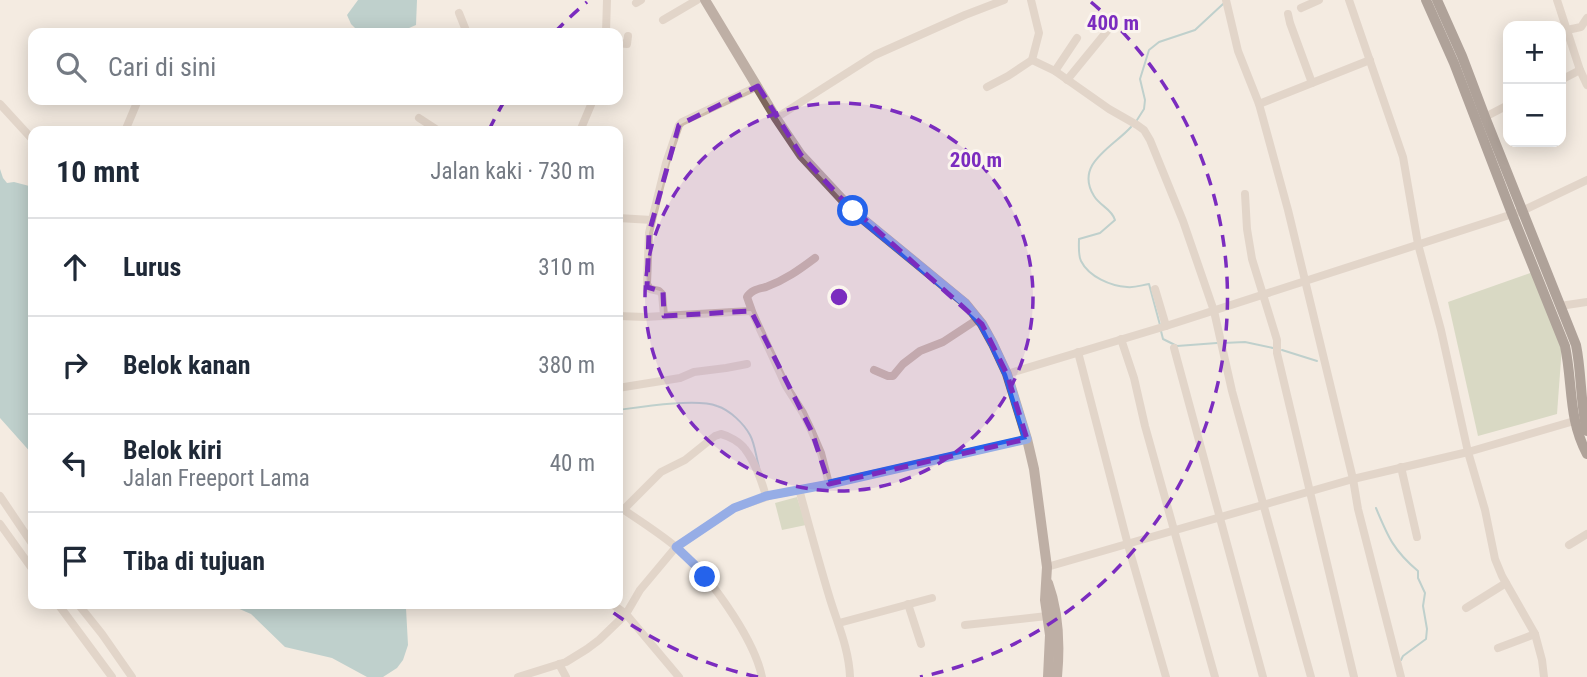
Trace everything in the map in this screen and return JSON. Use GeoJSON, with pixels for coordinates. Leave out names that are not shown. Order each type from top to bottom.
{"type":"FeatureCollection","features":[{"type":"Feature","properties":{"kind":"highway"},"geometry":{"type":"LineString","coordinates":[[1427,0],[1517,213],[1560,306],[1578,355],[1582,419],[1578,436],[1587,454]]}},
{"type":"Feature","properties":{"kind":"highway"},"geometry":{"type":"LineString","coordinates":[[1437,0],[1462,55],[1485,117],[1565,346],[1587,431]]}},
{"type":"Feature","properties":{"kind":"main road"},"geometry":{"type":"LineString","coordinates":[[705,0],[801,155],[853,211],[965,303],[993,344],[1007,374],[1034,469],[1047,567],[1045,600],[1050,635],[1048,677]]}},
{"type":"Feature","properties":{"kind":"main road"},"geometry":{"type":"LineString","coordinates":[[1046,579],[1054,598],[1058,634],[1057,677]]}},
{"type":"Feature","properties":{"kind":"street"},"geometry":{"type":"LineString","coordinates":[[606,28],[607,0]]}},
{"type":"Feature","properties":{"kind":"street"},"geometry":{"type":"LineString","coordinates":[[663,20],[696,0]]}},
{"type":"Feature","properties":{"kind":"street"},"geometry":{"type":"LineString","coordinates":[[776,118],[875,55],[1004,0]]}},
{"type":"Feature","properties":{"kind":"street"},"geometry":{"type":"LineString","coordinates":[[987,88],[1032,60],[1040,33],[1031,0]]}},
{"type":"Feature","properties":{"kind":"street"},"geometry":{"type":"LineString","coordinates":[[1301,8],[1319,0]]}},
{"type":"Feature","properties":{"kind":"street"},"geometry":{"type":"LineString","coordinates":[[1349,0],[1400,146],[1418,244],[1495,559],[1535,634],[1544,677]]}},
{"type":"Feature","properties":{"kind":"street"},"geometry":{"type":"LineString","coordinates":[[1557,0],[1587,85]]}},
{"type":"Feature","properties":{"kind":"street"},"geometry":{"type":"LineString","coordinates":[[1226,2],[1241,59],[1259,104],[1288,211],[1358,509],[1399,669]]}},
{"type":"Feature","properties":{"kind":"street"},"geometry":{"type":"LineString","coordinates":[[459,13],[465,28]]}},
{"type":"Feature","properties":{"kind":"street"},"geometry":{"type":"LineString","coordinates":[[1288,14],[1312,83]]}},
{"type":"Feature","properties":{"kind":"street"},"geometry":{"type":"LineString","coordinates":[[1567,30],[1581,27],[1587,18]]}},
{"type":"Feature","properties":{"kind":"street"},"geometry":{"type":"LineString","coordinates":[[1067,80],[1112,25]]}},
{"type":"Feature","properties":{"kind":"street"},"geometry":{"type":"LineString","coordinates":[[623,44],[627,44],[628,36]]}},
{"type":"Feature","properties":{"kind":"street"},"geometry":{"type":"LineString","coordinates":[[1055,71],[1077,38]]}},
{"type":"Feature","properties":{"kind":"street"},"geometry":{"type":"LineString","coordinates":[[1032,60],[1055,71],[1137,125],[1144,130],[1150,141],[1179,210],[1214,311],[1232,391],[1311,677]]}},
{"type":"Feature","properties":{"kind":"street"},"geometry":{"type":"LineString","coordinates":[[1259,104],[1370,60]]}},
{"type":"Feature","properties":{"kind":"street"},"geometry":{"type":"LineString","coordinates":[[1566,77],[1580,70]]}},
{"type":"Feature","properties":{"kind":"street"},"geometry":{"type":"LineString","coordinates":[[664,316],[662,295],[647,285],[649,233],[666,163],[679,125],[686,119],[758,86]]}},
{"type":"Feature","properties":{"kind":"street"},"geometry":{"type":"LineString","coordinates":[[0,104],[28,135]]}},
{"type":"Feature","properties":{"kind":"street"},"geometry":{"type":"LineString","coordinates":[[127,126],[136,105]]}},
{"type":"Feature","properties":{"kind":"street"},"geometry":{"type":"LineString","coordinates":[[582,126],[591,105]]}},
{"type":"Feature","properties":{"kind":"street"},"geometry":{"type":"LineString","coordinates":[[1485,117],[1503,108]]}},
{"type":"Feature","properties":{"kind":"street"},"geometry":{"type":"LineString","coordinates":[[419,118],[431,126]]}},
{"type":"Feature","properties":{"kind":"street"},"geometry":{"type":"LineString","coordinates":[[1007,374],[1214,311],[1517,213],[1587,180]]}},
{"type":"Feature","properties":{"kind":"street"},"geometry":{"type":"LineString","coordinates":[[1244,194],[1252,259],[1278,340],[1277,353],[1354,677]]}},
{"type":"Feature","properties":{"kind":"street"},"geometry":{"type":"LineString","coordinates":[[623,218],[652,220]]}},
{"type":"Feature","properties":{"kind":"street"},"geometry":{"type":"LineString","coordinates":[[815,258],[792,275],[748,294],[747,297],[786,386],[812,432],[830,484]]}},
{"type":"Feature","properties":{"kind":"street"},"geometry":{"type":"LineString","coordinates":[[1155,289],[1162,327]]}},
{"type":"Feature","properties":{"kind":"street"},"geometry":{"type":"LineString","coordinates":[[1560,306],[1587,302]]}},
{"type":"Feature","properties":{"kind":"street"},"geometry":{"type":"LineString","coordinates":[[623,316],[751,311]]}},
{"type":"Feature","properties":{"kind":"street"},"geometry":{"type":"LineString","coordinates":[[874,370],[893,376],[913,356],[943,342],[978,319]]}},
{"type":"Feature","properties":{"kind":"street"},"geometry":{"type":"LineString","coordinates":[[1121,339],[1135,378],[1145,426],[1215,677]]}},
{"type":"Feature","properties":{"kind":"street"},"geometry":{"type":"LineString","coordinates":[[1174,348],[1263,677]]}},
{"type":"Feature","properties":{"kind":"street"},"geometry":{"type":"LineString","coordinates":[[1078,352],[1128,545],[1167,677]]}},
{"type":"Feature","properties":{"kind":"street"},"geometry":{"type":"LineString","coordinates":[[623,387],[747,364]]}},
{"type":"Feature","properties":{"kind":"street"},"geometry":{"type":"LineString","coordinates":[[1047,567],[1353,479],[1468,452],[1582,419]]}},
{"type":"Feature","properties":{"kind":"street"},"geometry":{"type":"LineString","coordinates":[[623,505],[661,472],[682,462],[721,434],[746,449],[769,496]]}},
{"type":"Feature","properties":{"kind":"street"},"geometry":{"type":"LineString","coordinates":[[518,677],[562,663],[599,640],[626,614],[640,590],[676,547],[734,508],[769,496],[1027,439]]}},
{"type":"Feature","properties":{"kind":"street"},"geometry":{"type":"LineString","coordinates":[[1401,467],[1416,537]]}},
{"type":"Feature","properties":{"kind":"street"},"geometry":{"type":"LineString","coordinates":[[799,489],[839,623],[850,677]]}},
{"type":"Feature","properties":{"kind":"street"},"geometry":{"type":"LineString","coordinates":[[0,496],[28,538]]}},
{"type":"Feature","properties":{"kind":"street"},"geometry":{"type":"LineString","coordinates":[[623,510],[676,547],[699,569],[754,650],[762,677]]}},
{"type":"Feature","properties":{"kind":"street"},"geometry":{"type":"LineString","coordinates":[[0,524],[28,563]]}},
{"type":"Feature","properties":{"kind":"street"},"geometry":{"type":"LineString","coordinates":[[1569,545],[1587,534]]}},
{"type":"Feature","properties":{"kind":"street"},"geometry":{"type":"LineString","coordinates":[[1466,608],[1506,583]]}},
{"type":"Feature","properties":{"kind":"street"},"geometry":{"type":"LineString","coordinates":[[839,623],[932,598]]}},
{"type":"Feature","properties":{"kind":"street"},"geometry":{"type":"LineString","coordinates":[[908,604],[921,644]]}},
{"type":"Feature","properties":{"kind":"street"},"geometry":{"type":"LineString","coordinates":[[62,609],[112,677]]}},
{"type":"Feature","properties":{"kind":"street"},"geometry":{"type":"LineString","coordinates":[[82,609],[132,677]]}},
{"type":"Feature","properties":{"kind":"street"},"geometry":{"type":"LineString","coordinates":[[619,609],[679,677]]}},
{"type":"Feature","properties":{"kind":"street"},"geometry":{"type":"LineString","coordinates":[[965,625],[1047,616]]}},
{"type":"Feature","properties":{"kind":"street"},"geometry":{"type":"LineString","coordinates":[[1498,648],[1535,634]]}},
{"type":"Feature","properties":{"kind":"street"},"geometry":{"type":"LineString","coordinates":[[562,663],[566,677]]}},
{"type":"Feature","properties":{"kind":"highlighted area"},"geometry":{"type":"Polygon","coordinates":[[[758,86],[801,155],[840,197],[982,324],[1007,374],[1027,439],[829,484],[812,432],[751,311],[664,316],[663,292],[647,287],[649,233],[679,125],[758,86]]]}},
{"type":"Feature","properties":{"kind":"green space"},"geometry":{"type":"Polygon","coordinates":[[[1533,272],[1562,346],[1557,414],[1478,436],[1448,302],[1533,272]]]}},
{"type":"Feature","properties":{"kind":"green space"},"geometry":{"type":"Polygon","coordinates":[[[797,497],[806,525],[782,530],[775,503],[797,497]]]}},
{"type":"Feature","properties":{"kind":"water"},"geometry":{"type":"Polygon","coordinates":[[[358,0],[417,0],[416,25],[409,28],[355,28],[347,15],[358,0]]]}},
{"type":"Feature","properties":{"kind":"water"},"geometry":{"type":"Polygon","coordinates":[[[0,169],[7,183],[28,186],[28,449],[0,418],[0,169]]]}},
{"type":"Feature","properties":{"kind":"water"},"geometry":{"type":"Polygon","coordinates":[[[240,609],[406,609],[408,645],[397,668],[383,677],[367,677],[332,658],[285,647],[251,614],[240,609]]]}},
{"type":"Feature","properties":{"kind":"waterway"},"geometry":{"type":"LineString","coordinates":[[1137,120],[1144,109],[1145,100],[1140,79],[1149,50],[1159,42],[1195,30],[1223,4]]}},
{"type":"Feature","properties":{"kind":"waterway"},"geometry":{"type":"LineString","coordinates":[[1131,127],[1092,165],[1089,185],[1094,196],[1115,220],[1100,233],[1079,239],[1079,256],[1089,272],[1108,283],[1130,287],[1149,284],[1160,325]]}},
{"type":"Feature","properties":{"kind":"waterway"},"geometry":{"type":"LineString","coordinates":[[1161,331],[1163,339],[1177,346],[1217,343]]}},
{"type":"Feature","properties":{"kind":"waterway"},"geometry":{"type":"LineString","coordinates":[[1223,343],[1245,342],[1273,348]]}},
{"type":"Feature","properties":{"kind":"waterway"},"geometry":{"type":"LineString","coordinates":[[1282,350],[1317,361]]}},
{"type":"Feature","properties":{"kind":"waterway"},"geometry":{"type":"LineString","coordinates":[[623,409],[683,403],[708,404],[722,408],[736,418],[747,431],[753,442],[759,467]]}},
{"type":"Feature","properties":{"kind":"waterway"},"geometry":{"type":"LineString","coordinates":[[1376,508],[1392,543],[1418,571],[1418,578],[1425,593],[1423,606],[1426,639],[1401,660]]}},
{"type":"Feature","properties":{"kind":"route"},"geometry":{"type":"LineString","coordinates":[[705,577],[676,547],[734,508],[772,495],[1027,439],[1007,374],[982,324],[965,303],[853,211]]}}]}
